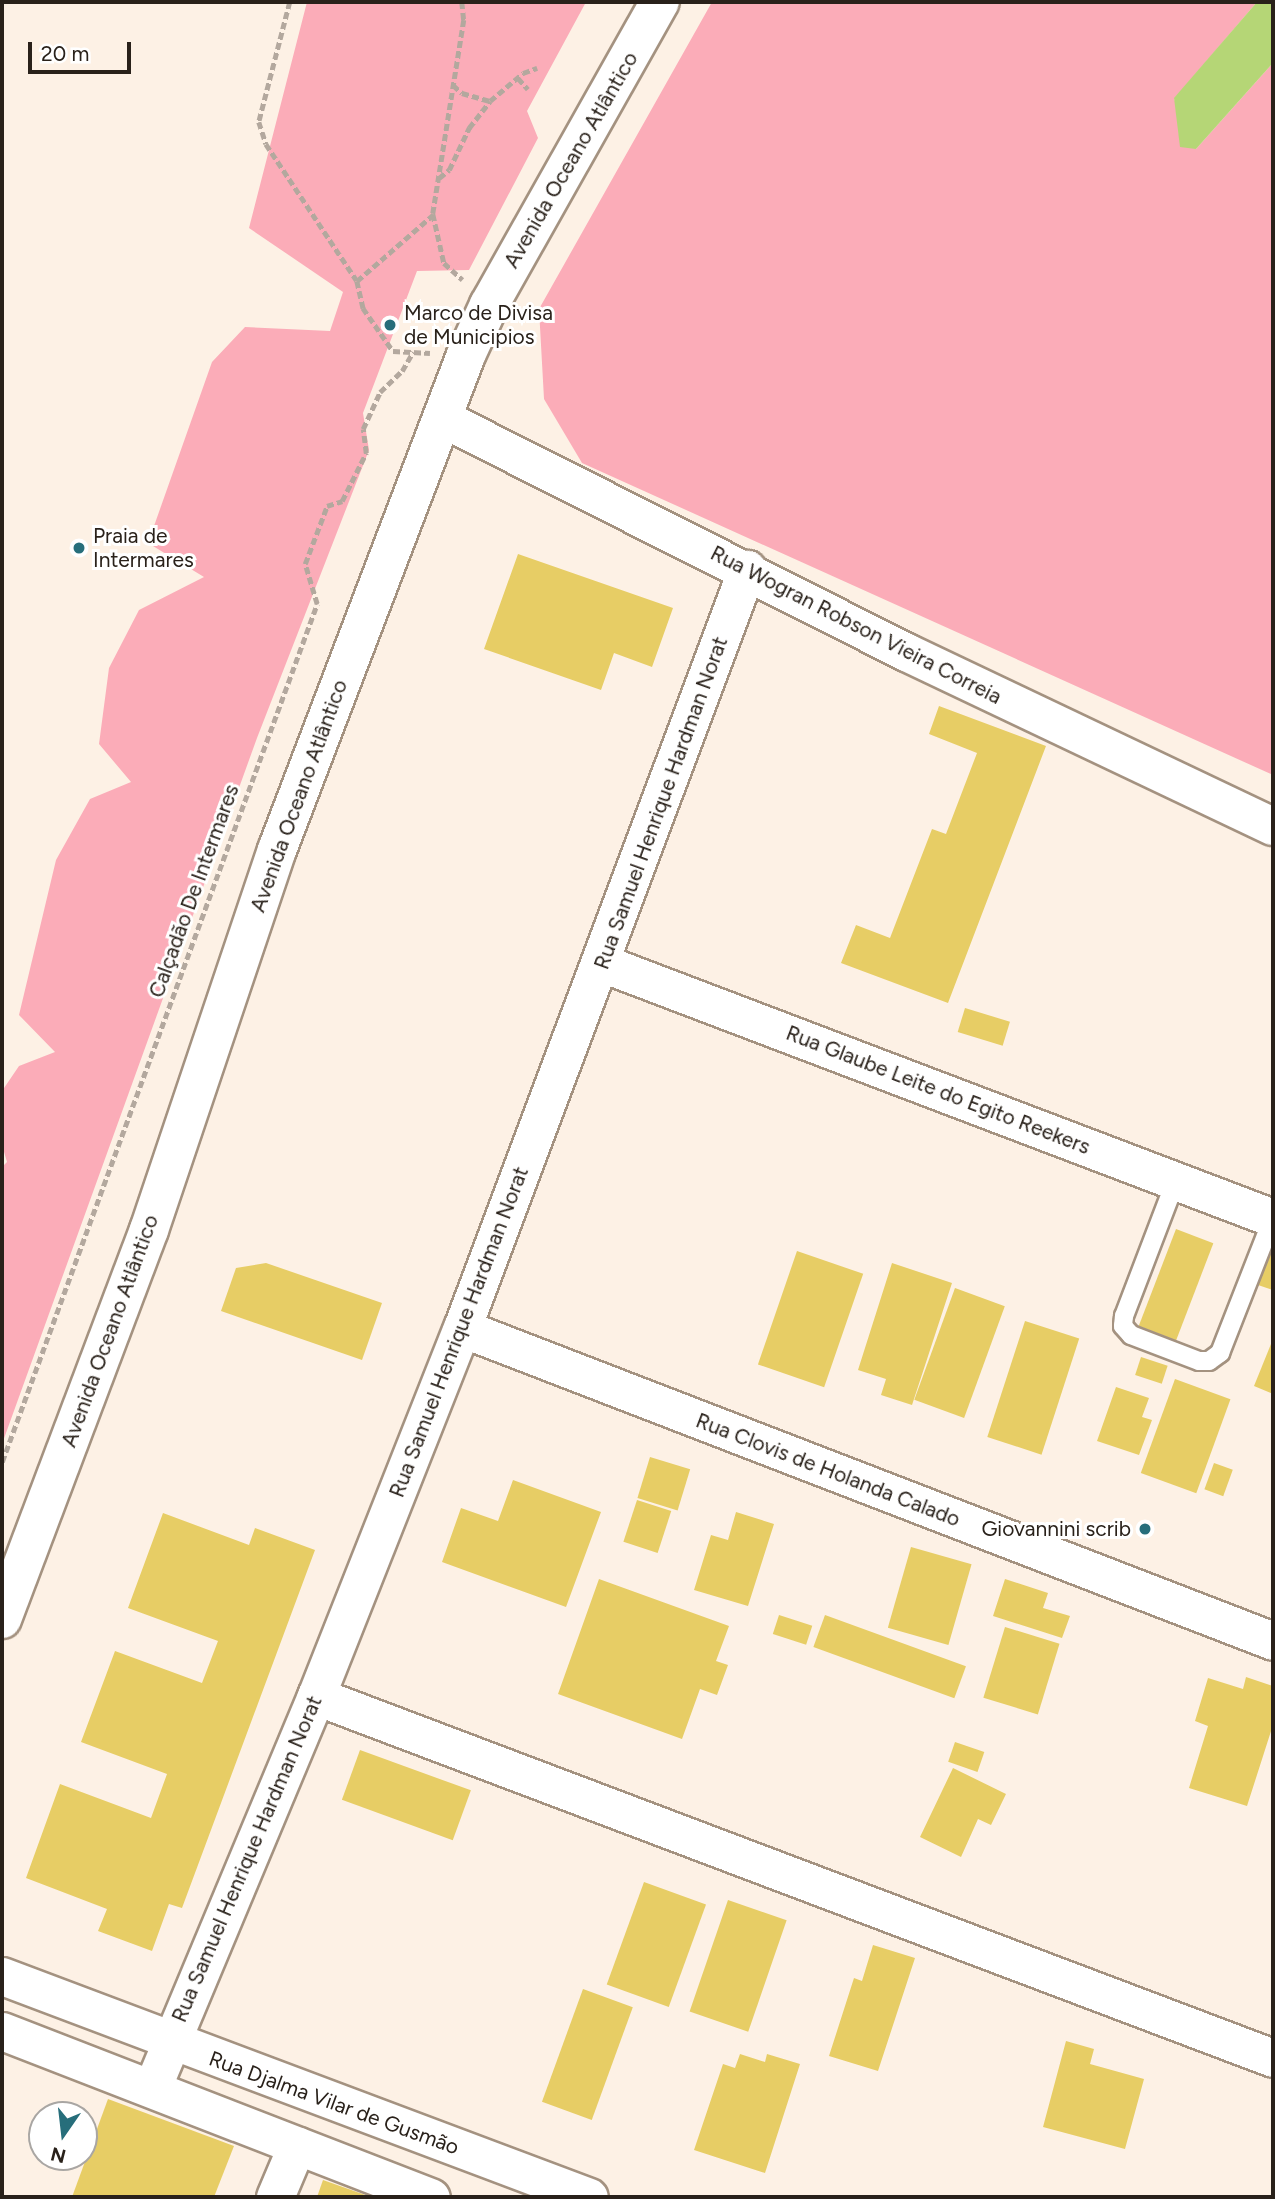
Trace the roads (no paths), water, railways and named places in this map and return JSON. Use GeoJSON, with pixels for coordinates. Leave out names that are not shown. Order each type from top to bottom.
{"type":"FeatureCollection","features":[{"type":"Feature","properties":{"kind":"main road","name":"Avenida Oceano Atlântico"},"geometry":{"type":"LineString","coordinates":[[2,1619],[149,1230],[277,850],[466,355],[489,305],[660,2]]}},
{"type":"Feature","properties":{"kind":"street","name":"Rua Wogran Robson Vieira Correia"},"geometry":{"type":"LineString","coordinates":[[442,418],[747,569],[918,658],[1273,827]]}},
{"type":"Feature","properties":{"kind":"street","name":"Rua Samuel Henrique Hardman Norat"},"geometry":{"type":"LineString","coordinates":[[152,2088],[316,1696],[461,1328],[602,962],[747,569]]}},
{"type":"Feature","properties":{"kind":"street","name":"Rua Glaube Leite do Egito Reekers"},"geometry":{"type":"LineString","coordinates":[[602,962],[1273,1218]]}},
{"type":"Feature","properties":{"kind":"street","name":"Rua Clovis de Holanda Calado"},"geometry":{"type":"LineString","coordinates":[[461,1328],[1273,1641]]}},
{"type":"Feature","properties":{"kind":"street"},"geometry":{"type":"LineString","coordinates":[[316,1696],[1273,2058]]}},
{"type":"Feature","properties":{"kind":"street","name":"Rua Djalma Vilar de Gusmão"},"geometry":{"type":"LineString","coordinates":[[2,1976],[170,2042],[589,2197]]}},
{"type":"Feature","properties":{"kind":"street"},"geometry":{"type":"LineString","coordinates":[[2,2031],[431,2197]]}},
{"type":"Feature","properties":{"kind":"street"},"geometry":{"type":"LineString","coordinates":[[275,2197],[297,2146]]}},
{"type":"Feature","properties":{"kind":"lane"},"geometry":{"type":"LineString","coordinates":[[1176,1180],[1124,1316],[1123,1326],[1131,1335],[1199,1361],[1209,1361],[1220,1353],[1273,1218]]}},
{"type":"Feature","properties":{"kind":"place","name":"Marco de Divisa de Municipios"},"geometry":{"type":"Point","coordinates":[390,325]}},
{"type":"Feature","properties":{"kind":"place","name":"Praia de Intermares"},"geometry":{"type":"Point","coordinates":[79,548]}},
{"type":"Feature","properties":{"kind":"place","name":"Giovannini scrib"},"geometry":{"type":"Point","coordinates":[1145,1529]}}]}
